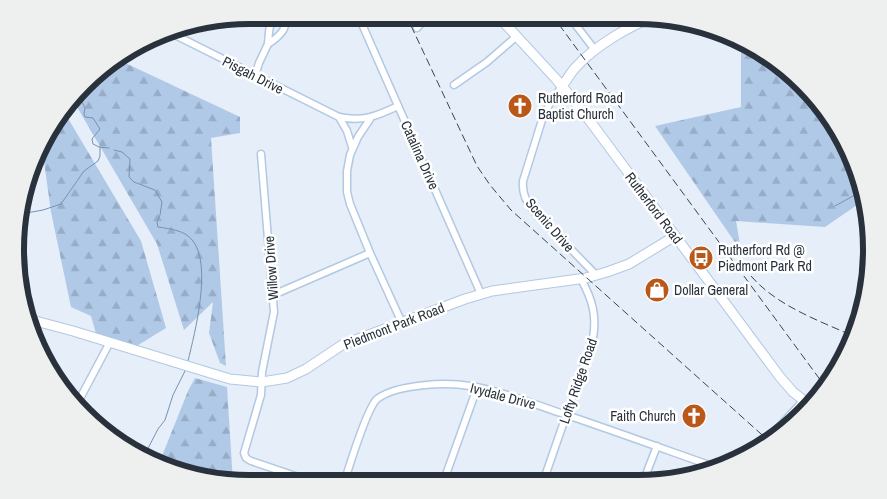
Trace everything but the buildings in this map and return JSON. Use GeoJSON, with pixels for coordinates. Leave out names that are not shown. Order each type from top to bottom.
{"type":"FeatureCollection","features":[{"type":"Feature","properties":{"kind":"street","name":"Catalina Drive"},"geometry":{"type":"LineString","coordinates":[[362,24],[481,294]]}},
{"type":"Feature","properties":{"kind":"street"},"geometry":{"type":"LineString","coordinates":[[417,28],[420,24]]}},
{"type":"Feature","properties":{"kind":"street","name":"Rutherford Road"},"geometry":{"type":"LineString","coordinates":[[506,24],[562,86],[780,377],[804,401]]}},
{"type":"Feature","properties":{"kind":"street"},"geometry":{"type":"LineString","coordinates":[[575,24],[596,50]]}},
{"type":"Feature","properties":{"kind":"street"},"geometry":{"type":"LineString","coordinates":[[562,86],[576,67],[596,50],[635,24]]}},
{"type":"Feature","properties":{"kind":"street","name":"Pisgah Drive"},"geometry":{"type":"LineString","coordinates":[[177,36],[339,117],[370,119],[398,106]]}},
{"type":"Feature","properties":{"kind":"street"},"geometry":{"type":"LineString","coordinates":[[454,85],[487,62],[517,36]]}},
{"type":"Feature","properties":{"kind":"street"},"geometry":{"type":"LineString","coordinates":[[254,76],[268,44]]}},
{"type":"Feature","properties":{"kind":"street","name":"Scenic Drive"},"geometry":{"type":"LineString","coordinates":[[562,86],[549,105],[542,120],[523,181],[522,190],[533,210],[596,275]]}},
{"type":"Feature","properties":{"kind":"street"},"geometry":{"type":"LineString","coordinates":[[339,117],[347,131],[352,147]]}},
{"type":"Feature","properties":{"kind":"street"},"geometry":{"type":"LineString","coordinates":[[370,119],[352,147],[347,171],[347,192],[370,253],[402,323]]}},
{"type":"Feature","properties":{"kind":"street","name":"Willow Drive"},"geometry":{"type":"LineString","coordinates":[[261,154],[274,312],[262,372],[258,411],[244,453],[246,458],[294,475]]}},
{"type":"Feature","properties":{"kind":"street","name":"Piedmont Park Road"},"geometry":{"type":"LineString","coordinates":[[36,321],[230,379],[262,382],[279,380],[294,375],[342,345],[481,294],[501,289],[581,279],[596,275],[628,264],[675,236]]}},
{"type":"Feature","properties":{"kind":"street"},"geometry":{"type":"LineString","coordinates":[[273,295],[370,253]]}},
{"type":"Feature","properties":{"kind":"street","name":"Lofty Ridge Road"},"geometry":{"type":"LineString","coordinates":[[545,475],[588,355],[595,329],[593,304],[581,279]]}},
{"type":"Feature","properties":{"kind":"street"},"geometry":{"type":"LineString","coordinates":[[80,398],[110,342]]}},
{"type":"Feature","properties":{"kind":"street","name":"Ivydale Drive"},"geometry":{"type":"LineString","coordinates":[[347,475],[369,410],[377,400],[394,391],[444,385],[477,388],[566,415],[707,464]]}},
{"type":"Feature","properties":{"kind":"street"},"geometry":{"type":"LineString","coordinates":[[446,475],[477,388]]}},
{"type":"Feature","properties":{"kind":"street"},"geometry":{"type":"LineString","coordinates":[[646,475],[657,446]]}},
{"type":"Feature","properties":{"kind":"green space"},"geometry":{"type":"Polygon","coordinates":[[[741,49],[775,70],[817,112],[833,137],[846,163],[859,206],[857,205],[825,227],[736,221],[741,251],[655,126],[741,107],[741,49]]]}},
{"type":"Feature","properties":{"kind":"green space"},"geometry":{"type":"Polygon","coordinates":[[[124,62],[240,117],[240,133],[211,138],[226,366],[220,363],[209,333],[213,302],[184,330],[157,244],[76,105],[112,70],[124,62]]]}},
{"type":"Feature","properties":{"kind":"green space"},"geometry":{"type":"Polygon","coordinates":[[[67,117],[141,241],[166,328],[135,347],[97,337],[91,316],[71,307],[51,212],[43,158],[67,117]]]}},
{"type":"Feature","properties":{"kind":"green space"},"geometry":{"type":"Polygon","coordinates":[[[195,378],[227,387],[232,475],[191,468],[161,457],[195,378]]]}},
{"type":"Feature","properties":{"kind":"waterway"},"geometry":{"type":"LineString","coordinates":[[81,100],[85,108],[85,117],[93,118],[100,129],[92,139],[93,144],[109,148]]}},
{"type":"Feature","properties":{"kind":"waterway"},"geometry":{"type":"LineString","coordinates":[[27,213],[61,204],[84,171],[98,161],[100,147]]}},
{"type":"Feature","properties":{"kind":"waterway"},"geometry":{"type":"LineString","coordinates":[[114,150],[122,152],[130,159],[129,177],[134,182],[155,190],[162,202],[157,222],[158,227],[186,234],[193,241],[199,252],[202,282],[198,317],[188,361]]}},
{"type":"Feature","properties":{"kind":"waterway"},"geometry":{"type":"LineString","coordinates":[[835,206],[857,195]]}},
{"type":"Feature","properties":{"kind":"waterway"},"geometry":{"type":"LineString","coordinates":[[147,450],[165,420],[173,395],[185,371]]}},
{"type":"Feature","properties":{"kind":"railway"},"geometry":{"type":"LineString","coordinates":[[410,24],[477,166],[511,210],[764,436]]}},
{"type":"Feature","properties":{"kind":"railway"},"geometry":{"type":"LineString","coordinates":[[559,24],[821,381]]}},
{"type":"Feature","properties":{"kind":"railway"},"geometry":{"type":"LineString","coordinates":[[751,276],[772,295],[798,311],[847,333]]}},
{"type":"Feature","properties":{"kind":"place","name":"Rutherford Road Baptist Church"},"geometry":{"type":"Point","coordinates":[520,106]}},
{"type":"Feature","properties":{"kind":"place","name":"Rutherford Rd @ Piedmont Park Rd"},"geometry":{"type":"Point","coordinates":[701,258]}},
{"type":"Feature","properties":{"kind":"place","name":"Dollar General"},"geometry":{"type":"Point","coordinates":[657,290]}},
{"type":"Feature","properties":{"kind":"place","name":"Faith Church"},"geometry":{"type":"Point","coordinates":[694,416]}}]}
